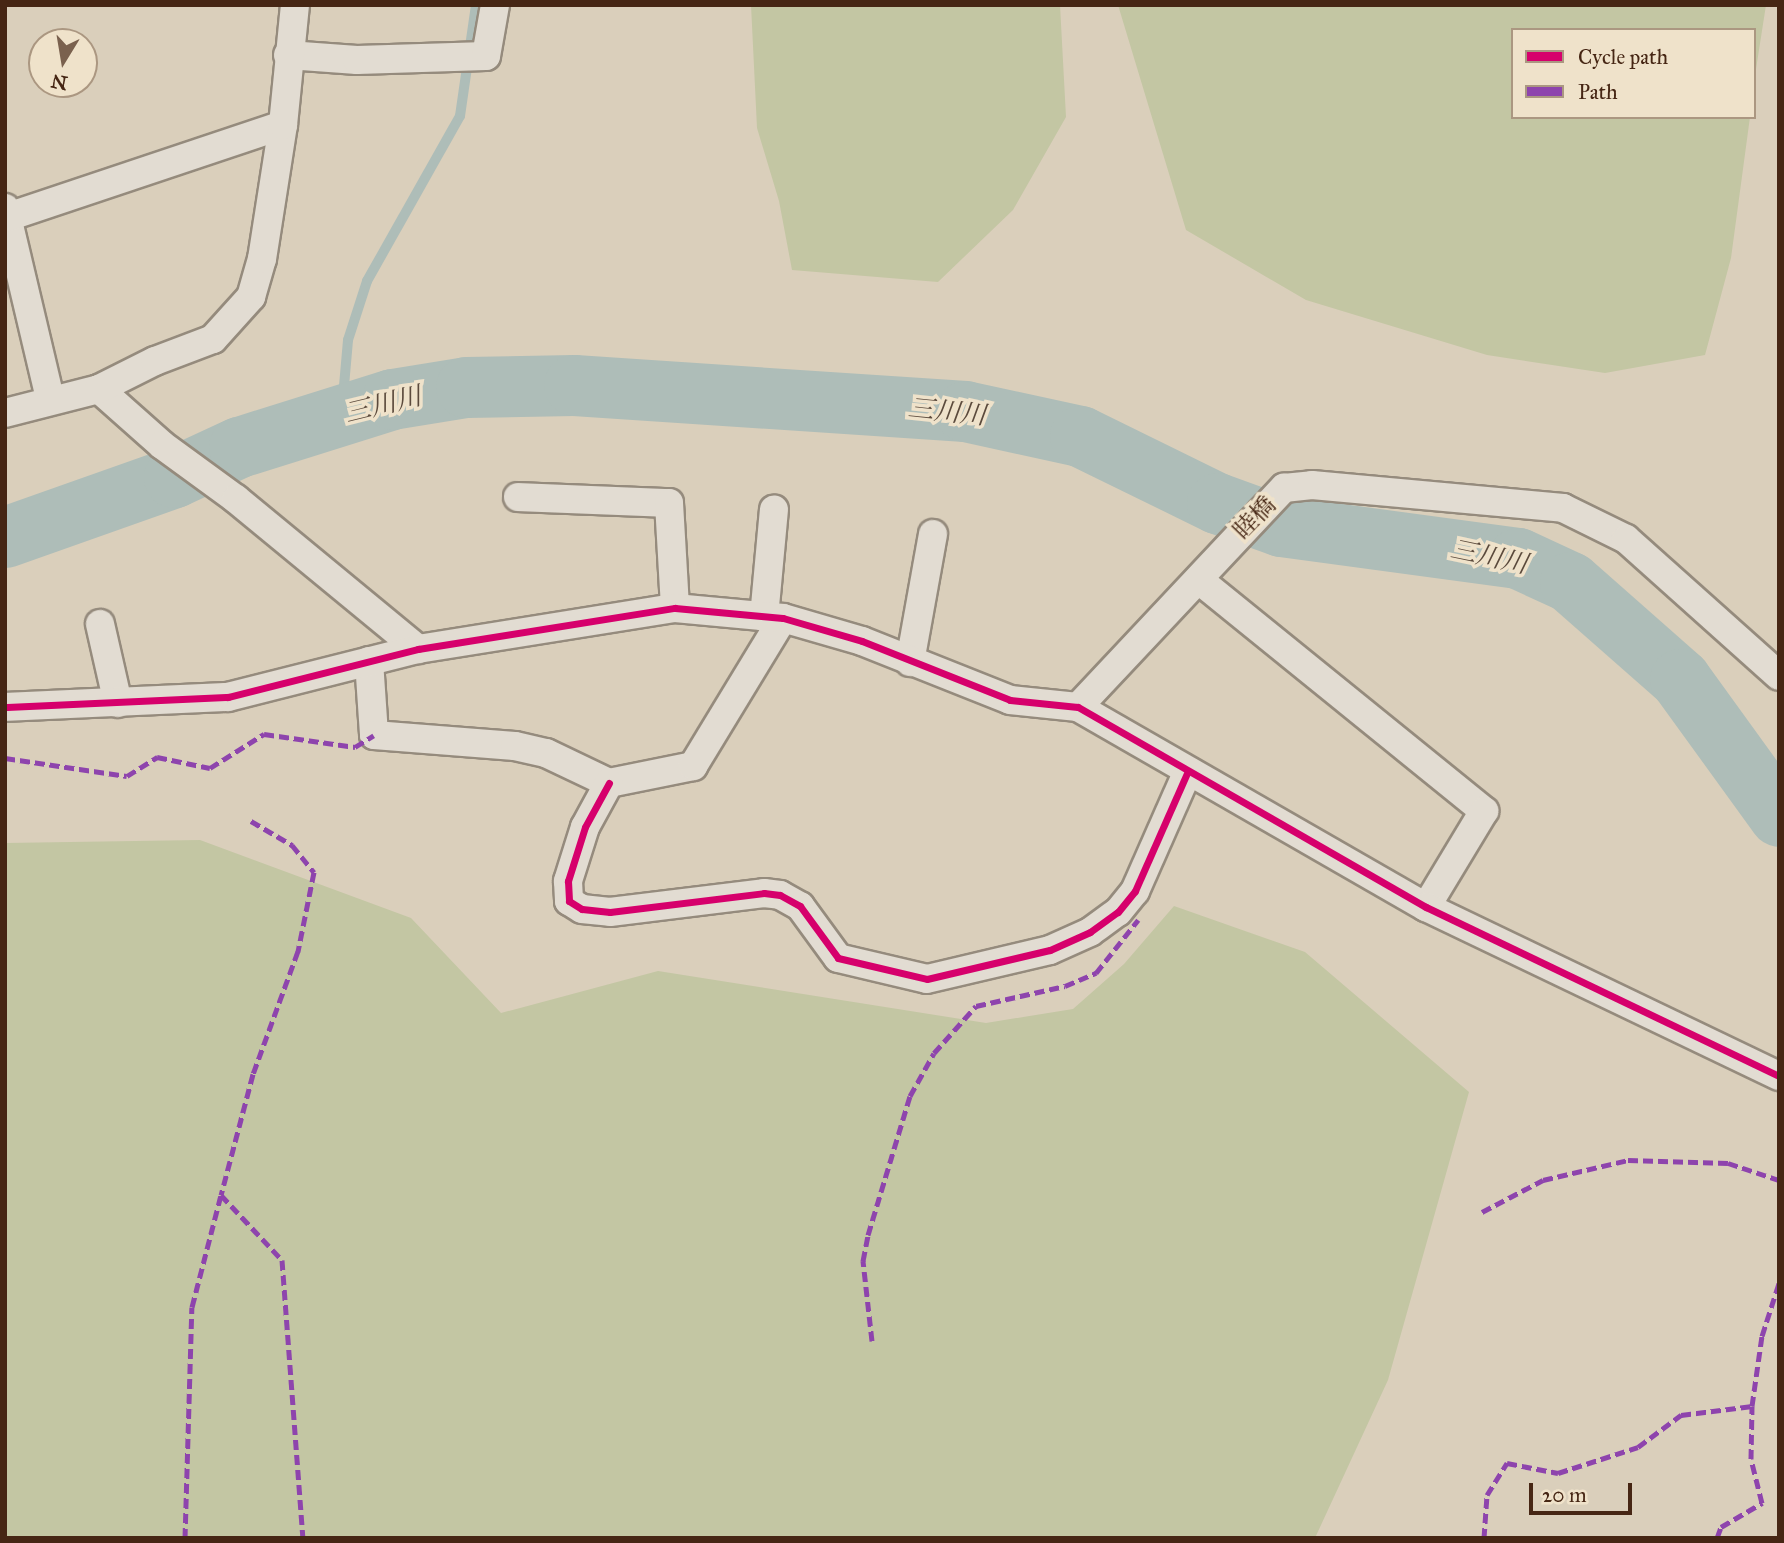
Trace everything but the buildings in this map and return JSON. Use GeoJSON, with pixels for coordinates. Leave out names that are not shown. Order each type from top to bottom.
{"type":"FeatureCollection","features":[{"type":"Feature","properties":{"kind":"street"},"geometry":{"type":"LineString","coordinates":[[5,413],[50,399],[99,389],[155,361],[213,339],[251,297],[262,259],[283,125],[295,5]]}},
{"type":"Feature","properties":{"kind":"street"},"geometry":{"type":"LineString","coordinates":[[289,55],[357,60],[486,56],[495,5]]}},
{"type":"Feature","properties":{"kind":"street"},"geometry":{"type":"LineString","coordinates":[[50,399],[6,214],[283,125]]}},
{"type":"Feature","properties":{"kind":"street"},"geometry":{"type":"LineString","coordinates":[[99,389],[162,445],[236,499],[418,649]]}},
{"type":"Feature","properties":{"kind":"street","name":"睦橋"},"geometry":{"type":"LineString","coordinates":[[1079,707],[1284,488],[1312,485],[1563,508],[1626,540],[1779,676]]}},
{"type":"Feature","properties":{"kind":"street"},"geometry":{"type":"LineString","coordinates":[[518,497],[669,503],[675,608]]}},
{"type":"Feature","properties":{"kind":"street"},"geometry":{"type":"LineString","coordinates":[[369,661],[374,735],[515,746],[545,753],[609,783],[693,766],[774,618],[774,509]]}},
{"type":"Feature","properties":{"kind":"street"},"geometry":{"type":"LineString","coordinates":[[910,662],[933,534]]}},
{"type":"Feature","properties":{"kind":"street"},"geometry":{"type":"LineString","coordinates":[[1199,580],[1484,811],[1426,907]]}},
{"type":"Feature","properties":{"kind":"street"},"geometry":{"type":"LineString","coordinates":[[5,708],[228,697],[418,649],[675,608],[774,618],[862,640],[910,662],[1010,700],[1079,707],[1426,907],[1779,1076]]}},
{"type":"Feature","properties":{"kind":"street"},"geometry":{"type":"LineString","coordinates":[[100,624],[118,703]]}},
{"type":"Feature","properties":{"kind":"street"},"geometry":{"type":"LineString","coordinates":[[609,783],[586,827],[568,881],[569,901],[575,905],[610,912],[780,895],[800,906],[838,958],[927,979],[1050,950],[1090,932],[1118,912],[1135,891],[1188,771]]}},
{"type":"Feature","properties":{"kind":"green space"},"geometry":{"type":"Polygon","coordinates":[[[751,5],[1060,5],[1066,117],[1013,210],[938,282],[792,270],[779,201],[757,128],[751,5]]]}},
{"type":"Feature","properties":{"kind":"green space"},"geometry":{"type":"Polygon","coordinates":[[[1118,5],[1766,5],[1756,69],[1756,28],[1511,28],[1511,119],[1750,119],[1731,258],[1705,355],[1605,373],[1487,355],[1306,300],[1186,230],[1118,5]]]}},
{"type":"Feature","properties":{"kind":"green space"},"geometry":{"type":"Polygon","coordinates":[[[200,840],[411,918],[501,1013],[658,971],[986,1023],[1073,1009],[1124,964],[1174,906],[1305,952],[1469,1092],[1388,1380],[1315,1538],[5,1538],[5,843],[200,840]]]}},
{"type":"Feature","properties":{"kind":"waterway"},"geometry":{"type":"LineString","coordinates":[[353,414],[344,386],[348,340],[367,281],[460,116],[476,5]]}},
{"type":"Feature","properties":{"kind":"waterway","name":"三川川"},"geometry":{"type":"LineString","coordinates":[[5,537],[174,477],[239,447],[392,399],[466,387],[574,385],[965,411],[1080,436],[1217,503],[1281,526],[1518,558],[1570,582],[1680,679],[1779,816]]}},
{"type":"Feature","properties":{"kind":"marked path"},"geometry":{"type":"LineString","coordinates":[[5,758],[127,776],[157,757],[210,768],[264,734],[355,747],[374,735]]}},
{"type":"Feature","properties":{"kind":"marked path"},"geometry":{"type":"LineString","coordinates":[[251,821],[292,845],[314,872],[298,951],[253,1074],[221,1195],[282,1260],[303,1538]]}},
{"type":"Feature","properties":{"kind":"marked path"},"geometry":{"type":"LineString","coordinates":[[872,1341],[863,1261],[868,1235],[910,1096],[934,1053],[976,1006],[1065,986],[1096,973],[1138,920]]}},
{"type":"Feature","properties":{"kind":"marked path"},"geometry":{"type":"LineString","coordinates":[[1482,1212],[1543,1180],[1628,1160],[1728,1163],[1779,1180]]}},
{"type":"Feature","properties":{"kind":"marked path"},"geometry":{"type":"LineString","coordinates":[[185,1538],[192,1307],[221,1195]]}},
{"type":"Feature","properties":{"kind":"marked path"},"geometry":{"type":"LineString","coordinates":[[1717,1538],[1721,1527],[1762,1503],[1751,1459],[1752,1406],[1762,1336],[1779,1283]]}},
{"type":"Feature","properties":{"kind":"marked path"},"geometry":{"type":"LineString","coordinates":[[1484,1538],[1487,1495],[1507,1463],[1558,1473],[1638,1447],[1681,1415],[1752,1406]]}},
{"type":"Feature","properties":{"kind":"cycle path"},"geometry":{"type":"LineString","coordinates":[[5,707],[228,697],[418,649],[675,608],[783,618],[862,641],[1010,700],[1078,707],[1426,907],[1779,1076]]}},
{"type":"Feature","properties":{"kind":"cycle path"},"geometry":{"type":"LineString","coordinates":[[609,783],[585,827],[568,881],[569,901],[582,909],[610,912],[764,893],[780,895],[800,906],[838,958],[927,979],[1050,950],[1090,932],[1118,912],[1135,891],[1188,771]]}}]}
